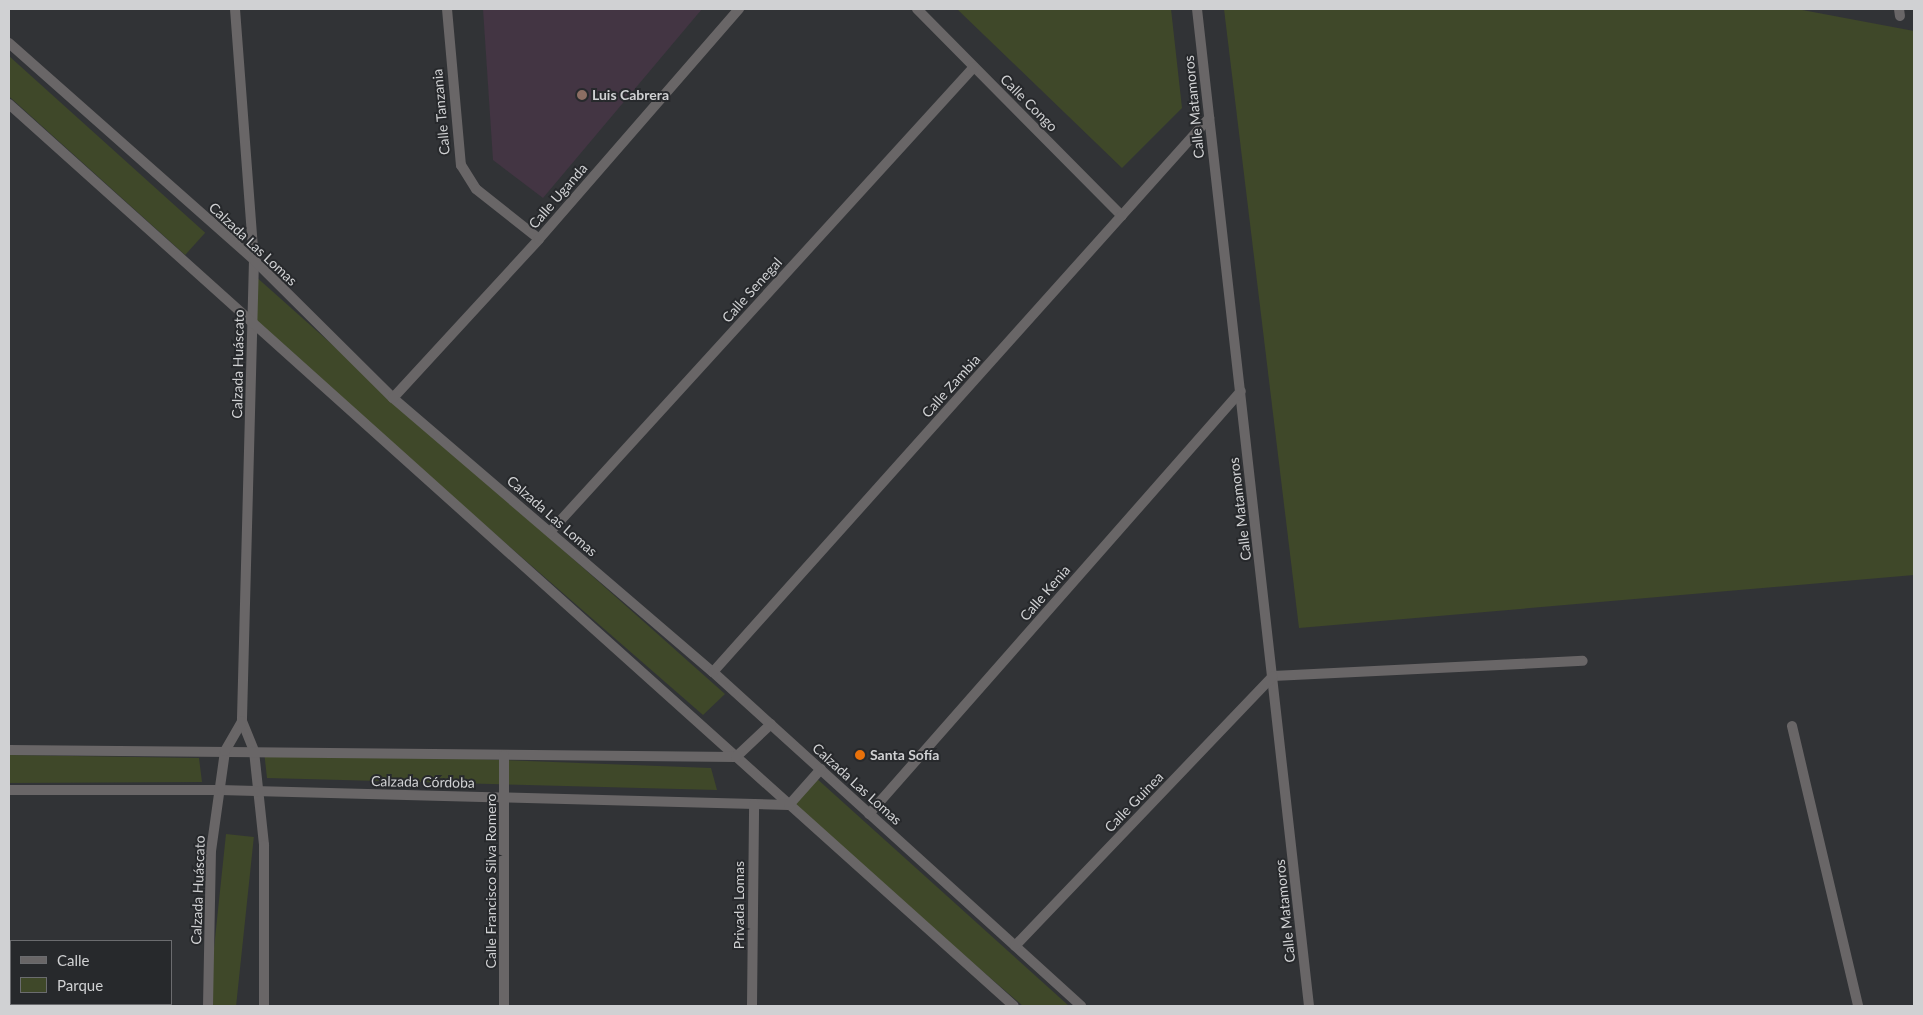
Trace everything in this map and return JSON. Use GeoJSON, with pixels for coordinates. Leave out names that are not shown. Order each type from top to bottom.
{"type":"FeatureCollection","features":[{"type":"Feature","properties":{"kind":"street","name":"Calzada Huáscato"},"geometry":{"type":"LineString","coordinates":[[235,9],[254,260],[242,721],[254,751],[264,845],[264,1006]]}},
{"type":"Feature","properties":{"kind":"street","name":"Calle Tanzania"},"geometry":{"type":"LineString","coordinates":[[447,9],[461,165],[476,190],[539,239]]}},
{"type":"Feature","properties":{"kind":"street","name":"Calle Uganda"},"geometry":{"type":"LineString","coordinates":[[393,398],[539,239],[739,9]]}},
{"type":"Feature","properties":{"kind":"street","name":"Calle Congo"},"geometry":{"type":"LineString","coordinates":[[917,9],[1122,216]]}},
{"type":"Feature","properties":{"kind":"street","name":"Calle Matamoros"},"geometry":{"type":"LineString","coordinates":[[1197,9],[1309,1006]]}},
{"type":"Feature","properties":{"kind":"street","name":"Calzada Las Lomas"},"geometry":{"type":"LineString","coordinates":[[9,43],[254,260],[393,398],[713,672],[1082,1006]]}},
{"type":"Feature","properties":{"kind":"street","name":"Calle Senegal"},"geometry":{"type":"LineString","coordinates":[[550,532],[974,66]]}},
{"type":"Feature","properties":{"kind":"street"},"geometry":{"type":"LineString","coordinates":[[9,104],[1014,1006]]}},
{"type":"Feature","properties":{"kind":"street","name":"Calle Zambia"},"geometry":{"type":"LineString","coordinates":[[713,672],[1209,118]]}},
{"type":"Feature","properties":{"kind":"street","name":"Calle Kenia"},"geometry":{"type":"LineString","coordinates":[[870,814],[1241,390]]}},
{"type":"Feature","properties":{"kind":"street"},"geometry":{"type":"LineString","coordinates":[[1273,676],[1583,661]]}},
{"type":"Feature","properties":{"kind":"street","name":"Calle Guinea"},"geometry":{"type":"LineString","coordinates":[[1015,946],[1273,676]]}},
{"type":"Feature","properties":{"kind":"street","name":"Calzada Huáscato"},"geometry":{"type":"LineString","coordinates":[[208,1006],[211,851],[225,751],[242,721]]}},
{"type":"Feature","properties":{"kind":"street"},"geometry":{"type":"LineString","coordinates":[[736,757],[771,724]]}},
{"type":"Feature","properties":{"kind":"street"},"geometry":{"type":"LineString","coordinates":[[1792,726],[1858,1006]]}},
{"type":"Feature","properties":{"kind":"street","name":"Calzada Córdoba"},"geometry":{"type":"LineString","coordinates":[[9,750],[736,757]]}},
{"type":"Feature","properties":{"kind":"street","name":"Calle Francisco Silva Romero"},"geometry":{"type":"LineString","coordinates":[[504,755],[504,1006]]}},
{"type":"Feature","properties":{"kind":"street"},"geometry":{"type":"LineString","coordinates":[[789,804],[821,770]]}},
{"type":"Feature","properties":{"kind":"street","name":"Calzada Córdoba"},"geometry":{"type":"LineString","coordinates":[[9,790],[220,790],[789,804]]}},
{"type":"Feature","properties":{"kind":"street","name":"Privada Lomas"},"geometry":{"type":"LineString","coordinates":[[752,1006],[754,804]]}},
{"type":"Feature","properties":{"kind":"shaded area"},"geometry":{"type":"Polygon","coordinates":[[[483,9],[702,9],[543,198],[493,160],[483,9]]]}},
{"type":"Feature","properties":{"kind":"green space"},"geometry":{"type":"Polygon","coordinates":[[[957,9],[1171,9],[1182,108],[1122,168],[957,9]]]}},
{"type":"Feature","properties":{"kind":"green space"},"geometry":{"type":"Polygon","coordinates":[[[1224,9],[1797,9],[1914,31],[1914,575],[1299,628],[1224,9]]]}},
{"type":"Feature","properties":{"kind":"green space"},"geometry":{"type":"Polygon","coordinates":[[[9,56],[205,233],[185,255],[9,96],[9,56]]]}},
{"type":"Feature","properties":{"kind":"green space"},"geometry":{"type":"Polygon","coordinates":[[[254,275],[725,694],[703,715],[253,323],[254,275]]]}},
{"type":"Feature","properties":{"kind":"green space"},"geometry":{"type":"Polygon","coordinates":[[[264,751],[711,768],[717,790],[267,778],[264,751]]]}},
{"type":"Feature","properties":{"kind":"green space"},"geometry":{"type":"Polygon","coordinates":[[[9,755],[199,758],[202,782],[9,783],[9,755]]]}},
{"type":"Feature","properties":{"kind":"green space"},"geometry":{"type":"Polygon","coordinates":[[[815,777],[1069,1006],[1023,1006],[789,805],[815,777]]]}},
{"type":"Feature","properties":{"kind":"green space"},"geometry":{"type":"Polygon","coordinates":[[[226,834],[254,837],[236,1006],[208,1005],[226,834]]]}},
{"type":"Feature","properties":{"kind":"place","name":"Luis Cabrera"},"geometry":{"type":"Point","coordinates":[582,95]}},
{"type":"Feature","properties":{"kind":"place","name":"Santa Sofía"},"geometry":{"type":"Point","coordinates":[860,755]}}]}
